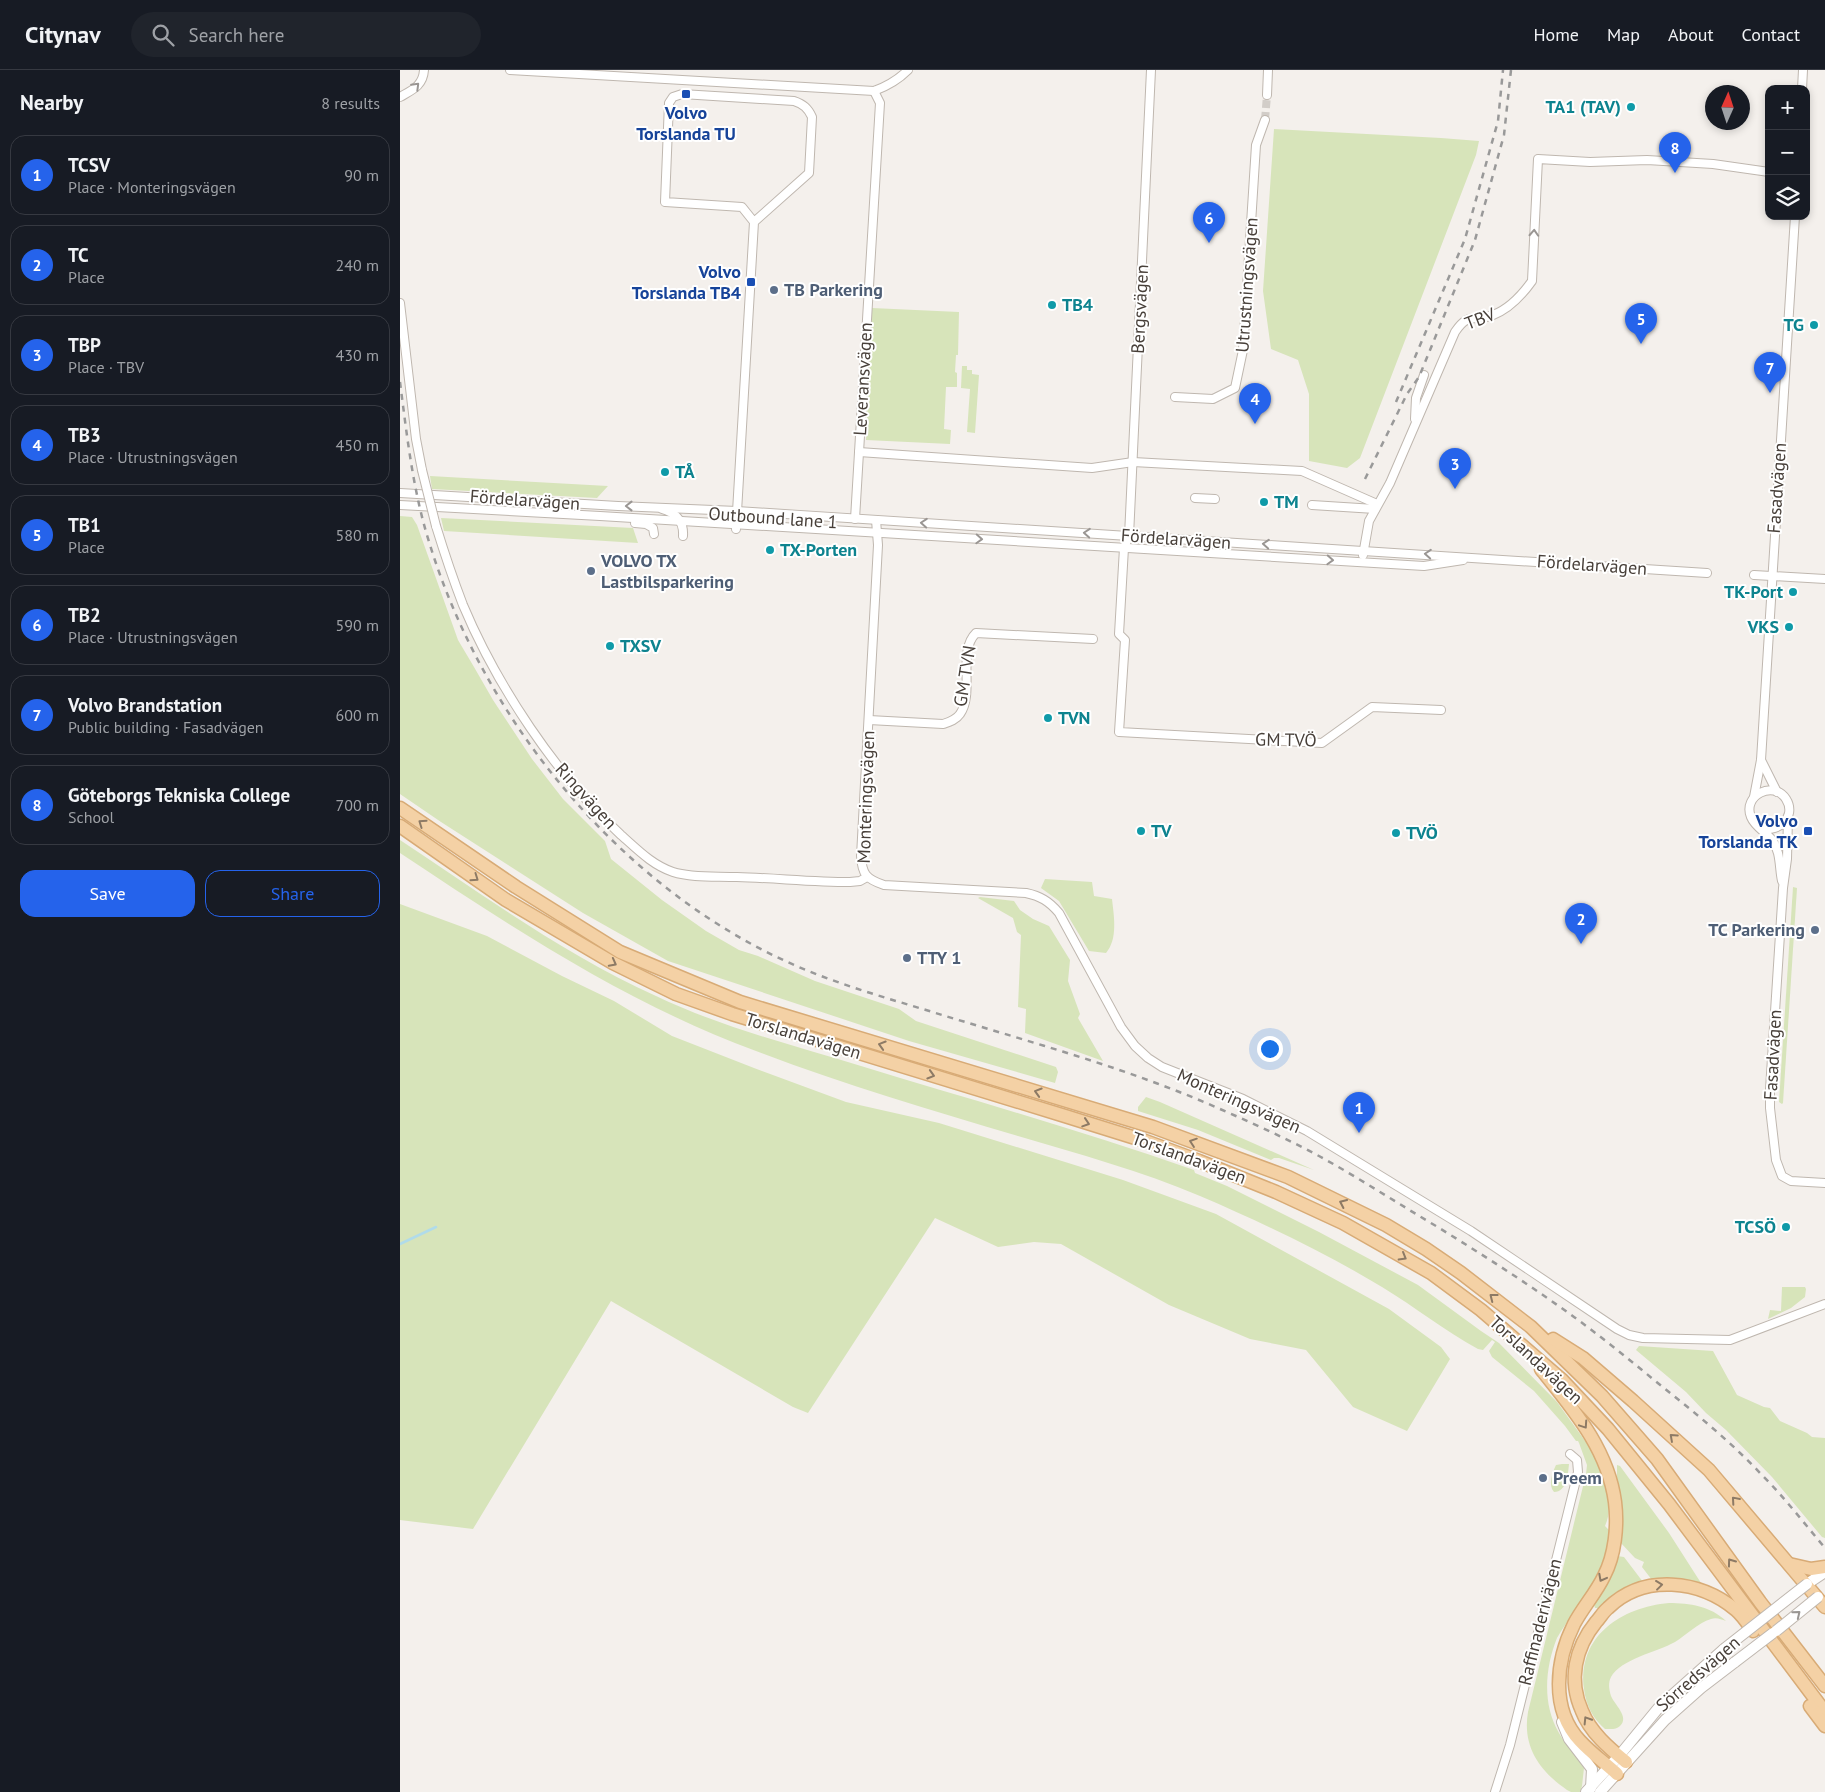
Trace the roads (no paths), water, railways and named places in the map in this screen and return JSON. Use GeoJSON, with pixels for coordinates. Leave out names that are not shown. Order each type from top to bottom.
{"type":"FeatureCollection","features":[{"type":"Feature","properties":{"kind":"main road","name":"Torslandavägen"},"geometry":{"type":"LineString","coordinates":[[400,808],[516,887],[620,952],[740,1002],[1126,1119],[1288,1176],[1386,1225],[1461,1273],[1531,1326],[1602,1396],[1657,1459],[1760,1602],[1825,1686]]}},
{"type":"Feature","properties":{"kind":"main road","name":"Torslandavägen"},"geometry":{"type":"LineString","coordinates":[[400,826],[514,905],[613,963],[676,994],[732,1014],[1145,1141],[1251,1182],[1342,1223],[1431,1273],[1481,1310],[1562,1380],[1608,1429],[1669,1504],[1825,1712]]}},
{"type":"Feature","properties":{"kind":"main road"},"geometry":{"type":"LineString","coordinates":[[1531,1326],[1583,1358],[1709,1470],[1789,1564],[1823,1599]]}},
{"type":"Feature","properties":{"kind":"main road"},"geometry":{"type":"LineString","coordinates":[[1520,1343],[1565,1400],[1594,1441],[1608,1471],[1615,1504],[1616,1528],[1610,1560],[1604,1575],[1575,1622],[1566,1641],[1560,1663],[1558,1683],[1563,1711],[1579,1740],[1613,1770]]}},
{"type":"Feature","properties":{"kind":"main road"},"geometry":{"type":"LineString","coordinates":[[1789,1564],[1811,1569],[1825,1567]]}},
{"type":"Feature","properties":{"kind":"main road"},"geometry":{"type":"LineString","coordinates":[[1623,1759],[1594,1732],[1582,1712],[1575,1686],[1577,1657],[1588,1632],[1608,1608],[1622,1596],[1654,1585],[1673,1584],[1705,1591],[1736,1610],[1825,1726]]}},
{"type":"Feature","properties":{"kind":"street"},"geometry":{"type":"LineString","coordinates":[[400,97],[419,85],[424,77],[424,70]]}},
{"type":"Feature","properties":{"kind":"street"},"geometry":{"type":"LineString","coordinates":[[510,70],[874,90],[886,87],[899,79],[908,70]]}},
{"type":"Feature","properties":{"kind":"street","name":"Bergsvägen"},"geometry":{"type":"LineString","coordinates":[[1124,548],[1129,536],[1151,70]]}},
{"type":"Feature","properties":{"kind":"street"},"geometry":{"type":"LineString","coordinates":[[1266,96],[1268,70]]}},
{"type":"Feature","properties":{"kind":"street"},"geometry":{"type":"LineString","coordinates":[[1802,85],[1804,70]]}},
{"type":"Feature","properties":{"kind":"street","name":"Leveransvägen"},"geometry":{"type":"LineString","coordinates":[[855,518],[880,103],[874,90]]}},
{"type":"Feature","properties":{"kind":"street"},"geometry":{"type":"LineString","coordinates":[[737,520],[754,222],[742,207],[665,202],[669,103],[673,96],[682,94],[794,101],[805,106],[810,111],[812,116],[809,173],[754,222]]}},
{"type":"Feature","properties":{"kind":"street","name":"Utrustningsvägen"},"geometry":{"type":"LineString","coordinates":[[1175,397],[1213,399],[1235,388],[1243,350],[1256,145],[1265,120]]}},
{"type":"Feature","properties":{"kind":"street","name":"TBV"},"geometry":{"type":"LineString","coordinates":[[1363,562],[1363,550],[1369,520],[1390,482],[1448,346],[1462,322],[1491,316],[1501,311],[1522,294],[1532,281],[1538,159],[1590,162],[1648,160],[1713,164],[1765,171]]}},
{"type":"Feature","properties":{"kind":"street","name":"Fasadvägen"},"geometry":{"type":"LineString","coordinates":[[1783,888],[1778,850],[1772,840],[1753,821],[1750,805],[1754,797],[1761,760],[1795,220]]}},
{"type":"Feature","properties":{"kind":"street","name":"Ringvägen"},"geometry":{"type":"LineString","coordinates":[[400,302],[416,439],[436,526],[472,625],[494,668],[550,755],[598,813],[654,864],[674,872],[841,882],[860,881],[867,877]]}},
{"type":"Feature","properties":{"kind":"street"},"geometry":{"type":"LineString","coordinates":[[1410,436],[1416,417],[1416,398],[1424,375]]}},
{"type":"Feature","properties":{"kind":"street"},"geometry":{"type":"LineString","coordinates":[[859,452],[1092,468],[1133,462],[1302,470],[1376,506]]}},
{"type":"Feature","properties":{"kind":"street","name":"Fördelarvägen"},"geometry":{"type":"LineString","coordinates":[[400,493],[618,506],[650,506],[737,520],[878,536],[1124,548],[1424,566],[1477,558]]}},
{"type":"Feature","properties":{"kind":"street"},"geometry":{"type":"LineString","coordinates":[[1195,498],[1215,499]]}},
{"type":"Feature","properties":{"kind":"street"},"geometry":{"type":"LineString","coordinates":[[1312,505],[1376,506]]}},
{"type":"Feature","properties":{"kind":"street","name":"Fördelarvägen"},"geometry":{"type":"LineString","coordinates":[[400,506],[712,523],[737,520]]}},
{"type":"Feature","properties":{"kind":"street","name":"Fördelarvägen"},"geometry":{"type":"LineString","coordinates":[[650,506],[669,512],[677,516],[680,521]]}},
{"type":"Feature","properties":{"kind":"street","name":"Outbound lane 1"},"geometry":{"type":"LineString","coordinates":[[669,512],[737,520],[876,522]]}},
{"type":"Feature","properties":{"kind":"street","name":"Fördelarvägen"},"geometry":{"type":"LineString","coordinates":[[617,517],[626,522],[646,524],[652,528],[654,534]]}},
{"type":"Feature","properties":{"kind":"street"},"geometry":{"type":"LineString","coordinates":[[692,527],[737,520],[855,518],[876,522]]}},
{"type":"Feature","properties":{"kind":"street"},"geometry":{"type":"LineString","coordinates":[[680,521],[684,528],[683,536],[692,527],[701,522]]}},
{"type":"Feature","properties":{"kind":"street","name":"Fördelarvägen"},"geometry":{"type":"LineString","coordinates":[[876,522],[1363,550],[1707,573]]}},
{"type":"Feature","properties":{"kind":"street","name":"Monteringsvägen"},"geometry":{"type":"LineString","coordinates":[[876,522],[878,536],[861,856],[862,870],[867,877],[884,886],[1026,893],[1044,899],[1052,904],[1059,913],[1121,1027],[1135,1046],[1148,1058],[1162,1067],[1243,1099],[1307,1131],[1471,1231],[1617,1329],[1629,1335],[1643,1338],[1730,1340],[1825,1304]]}},
{"type":"Feature","properties":{"kind":"street","name":"GM TVÖ"},"geometry":{"type":"LineString","coordinates":[[1124,548],[1119,634],[1125,640],[1119,732],[1322,743],[1372,707],[1441,710]]}},
{"type":"Feature","properties":{"kind":"street"},"geometry":{"type":"LineString","coordinates":[[1754,575],[1825,579]]}},
{"type":"Feature","properties":{"kind":"street","name":"GM TVN"},"geometry":{"type":"LineString","coordinates":[[868,720],[943,724],[952,721],[960,715],[965,698],[968,646],[970,638],[976,633],[1093,639]]}},
{"type":"Feature","properties":{"kind":"street","name":"Fasadvägen"},"geometry":{"type":"LineString","coordinates":[[1761,760],[1777,792],[1788,802],[1789,808],[1770,1089],[1770,1108],[1776,1160],[1779,1173],[1788,1181],[1825,1183]]}},
{"type":"Feature","properties":{"kind":"street"},"geometry":{"type":"LineString","coordinates":[[1754,797],[1765,791],[1777,792]]}},
{"type":"Feature","properties":{"kind":"street"},"geometry":{"type":"LineString","coordinates":[[1758,826],[1766,829],[1775,829],[1783,824],[1788,817]]}},
{"type":"Feature","properties":{"kind":"street","name":"Raffinaderivägen"},"geometry":{"type":"LineString","coordinates":[[1495,1792],[1510,1745],[1578,1472],[1577,1460],[1570,1454]]}},
{"type":"Feature","properties":{"kind":"street","name":"Sörredsvägen"},"geometry":{"type":"LineString","coordinates":[[1623,1759],[1660,1706],[1724,1649],[1825,1572]]}},
{"type":"Feature","properties":{"kind":"street","name":"Sörredsvägen"},"geometry":{"type":"LineString","coordinates":[[1592,1791],[1623,1759],[1701,1688],[1823,1599]]}},
{"type":"Feature","properties":{"kind":"street"},"geometry":{"type":"LineString","coordinates":[[1563,1711],[1562,1721],[1569,1739],[1592,1769],[1592,1791]]}},
{"type":"Feature","properties":{"kind":"waterway"},"geometry":{"type":"LineString","coordinates":[[400,1244],[436,1227]]}},
{"type":"Feature","properties":{"kind":"tunnel"},"geometry":{"type":"LineString","coordinates":[[1265,120],[1267,95]]}},
{"type":"Feature","properties":{"kind":"railway"},"geometry":{"type":"LineString","coordinates":[[1396,402],[1465,239],[1498,121],[1503,70]]}},
{"type":"Feature","properties":{"kind":"railway"},"geometry":{"type":"LineString","coordinates":[[1365,479],[1407,394],[1419,377],[1475,240],[1504,135],[1511,70]]}},
{"type":"Feature","properties":{"kind":"railway"},"geometry":{"type":"LineString","coordinates":[[400,382],[408,443],[424,525],[455,612],[487,678],[527,740],[572,798],[624,851],[680,898],[741,938],[806,970],[1170,1088],[1248,1121],[1334,1164],[1506,1270],[1606,1341],[1737,1450],[1778,1492],[1825,1548]]}},
{"type":"Feature","properties":{"kind":"place","name":"Volvo Torslanda TU"},"geometry":{"type":"Point","coordinates":[686,94]}},
{"type":"Feature","properties":{"kind":"place","name":"TA1 (TAV)"},"geometry":{"type":"Point","coordinates":[1631,107]}},
{"type":"Feature","properties":{"kind":"place","name":"Göteborgs Tekniska College"},"geometry":{"type":"Point","coordinates":[1675,173]}},
{"type":"Feature","properties":{"kind":"place","name":"TB2"},"geometry":{"type":"Point","coordinates":[1209,243]}},
{"type":"Feature","properties":{"kind":"place","name":"Volvo Torslanda TB4"},"geometry":{"type":"Point","coordinates":[751,282]}},
{"type":"Feature","properties":{"kind":"place","name":"TB Parkering"},"geometry":{"type":"Point","coordinates":[774,290]}},
{"type":"Feature","properties":{"kind":"place","name":"TB4"},"geometry":{"type":"Point","coordinates":[1052,305]}},
{"type":"Feature","properties":{"kind":"place","name":"TG"},"geometry":{"type":"Point","coordinates":[1814,325]}},
{"type":"Feature","properties":{"kind":"place","name":"TB1"},"geometry":{"type":"Point","coordinates":[1641,344]}},
{"type":"Feature","properties":{"kind":"place","name":"Volvo Brandstation"},"geometry":{"type":"Point","coordinates":[1770,393]}},
{"type":"Feature","properties":{"kind":"place","name":"TB3"},"geometry":{"type":"Point","coordinates":[1255,424]}},
{"type":"Feature","properties":{"kind":"place","name":"TÅ"},"geometry":{"type":"Point","coordinates":[665,472]}},
{"type":"Feature","properties":{"kind":"place","name":"TBP"},"geometry":{"type":"Point","coordinates":[1455,489]}},
{"type":"Feature","properties":{"kind":"place","name":"TM"},"geometry":{"type":"Point","coordinates":[1264,502]}},
{"type":"Feature","properties":{"kind":"place","name":"TX-Porten"},"geometry":{"type":"Point","coordinates":[770,550]}},
{"type":"Feature","properties":{"kind":"place","name":"VOLVO TX Lastbilsparkering"},"geometry":{"type":"Point","coordinates":[591,571]}},
{"type":"Feature","properties":{"kind":"place","name":"TK-Port"},"geometry":{"type":"Point","coordinates":[1793,592]}},
{"type":"Feature","properties":{"kind":"place","name":"VKS"},"geometry":{"type":"Point","coordinates":[1789,627]}},
{"type":"Feature","properties":{"kind":"place","name":"TXSV"},"geometry":{"type":"Point","coordinates":[610,646]}},
{"type":"Feature","properties":{"kind":"place","name":"TVN"},"geometry":{"type":"Point","coordinates":[1048,718]}},
{"type":"Feature","properties":{"kind":"place","name":"TV"},"geometry":{"type":"Point","coordinates":[1141,831]}},
{"type":"Feature","properties":{"kind":"place","name":"Volvo Torslanda TK"},"geometry":{"type":"Point","coordinates":[1808,831]}},
{"type":"Feature","properties":{"kind":"place","name":"TVÖ"},"geometry":{"type":"Point","coordinates":[1396,833]}},
{"type":"Feature","properties":{"kind":"place","name":"TC Parkering"},"geometry":{"type":"Point","coordinates":[1815,930]}},
{"type":"Feature","properties":{"kind":"place","name":"TC"},"geometry":{"type":"Point","coordinates":[1581,944]}},
{"type":"Feature","properties":{"kind":"place","name":"TTY 1"},"geometry":{"type":"Point","coordinates":[907,958]}},
{"type":"Feature","properties":{"kind":"place","name":"TCSV"},"geometry":{"type":"Point","coordinates":[1359,1133]}},
{"type":"Feature","properties":{"kind":"place","name":"TCSÖ"},"geometry":{"type":"Point","coordinates":[1786,1227]}},
{"type":"Feature","properties":{"kind":"place","name":"Preem"},"geometry":{"type":"Point","coordinates":[1543,1478]}}]}
